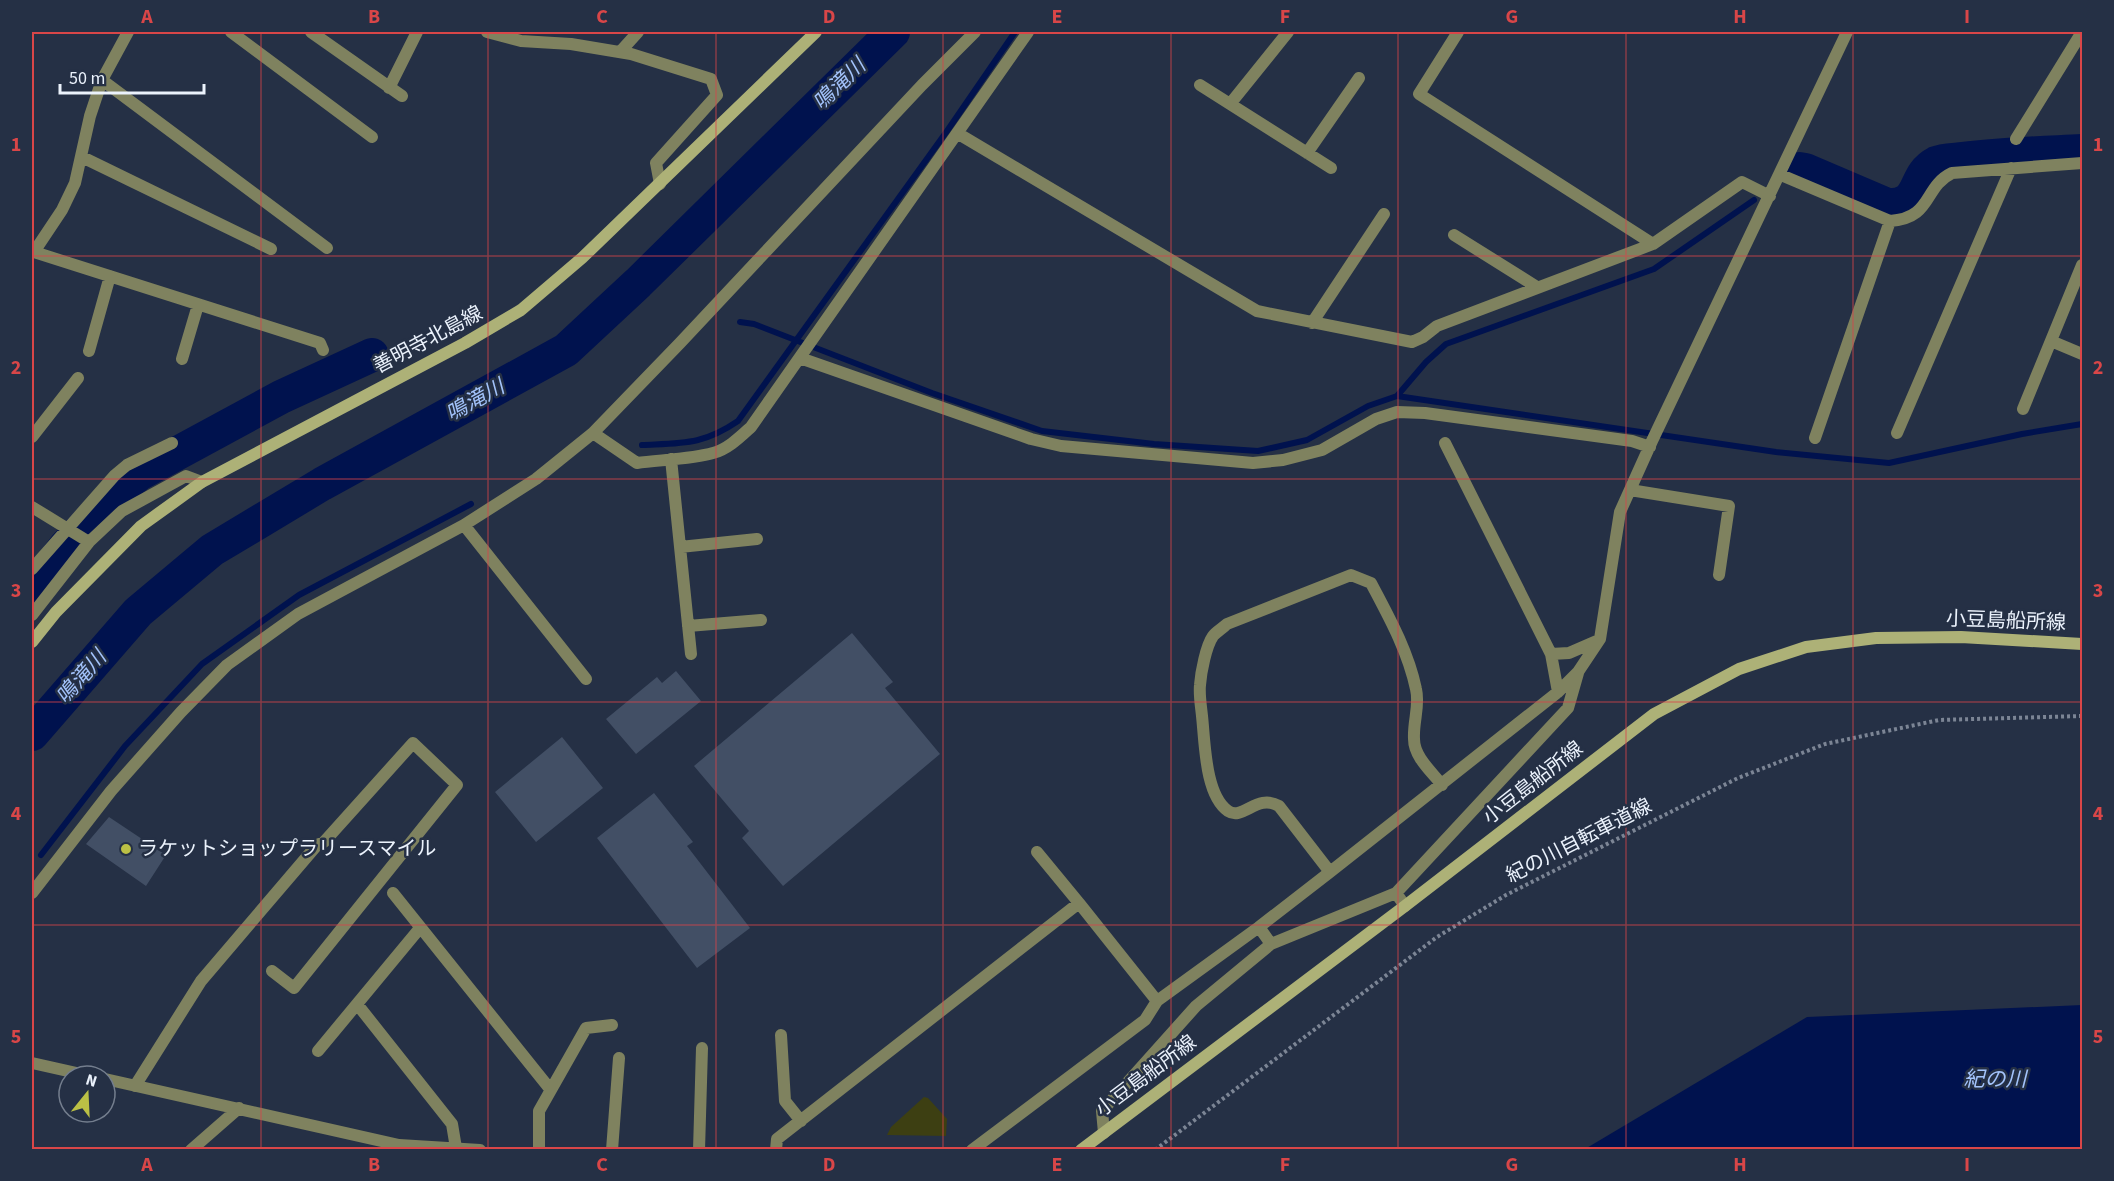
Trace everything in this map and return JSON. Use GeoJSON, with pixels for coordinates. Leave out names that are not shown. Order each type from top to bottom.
{"type":"FeatureCollection","features":[{"type":"Feature","properties":{"kind":"main road","name":"善明寺北島線"},"geometry":{"type":"LineString","coordinates":[[32,642],[56,612],[141,526],[202,482],[465,343],[521,310],[582,258],[816,32]]}},
{"type":"Feature","properties":{"kind":"main road","name":"小豆島船所線"},"geometry":{"type":"LineString","coordinates":[[1081,1149],[1405,906],[1654,714],[1739,669],[1806,647],[1876,638],[1960,637],[2082,644]]}},
{"type":"Feature","properties":{"kind":"street"},"geometry":{"type":"LineString","coordinates":[[128,32],[102,80],[90,116],[75,183],[33,252],[320,343],[323,350]]}},
{"type":"Feature","properties":{"kind":"street"},"geometry":{"type":"LineString","coordinates":[[231,32],[372,137]]}},
{"type":"Feature","properties":{"kind":"street"},"geometry":{"type":"LineString","coordinates":[[311,32],[402,96]]}},
{"type":"Feature","properties":{"kind":"street"},"geometry":{"type":"LineString","coordinates":[[389,88],[417,32]]}},
{"type":"Feature","properties":{"kind":"street"},"geometry":{"type":"LineString","coordinates":[[487,32],[521,41],[571,44],[631,54],[711,80],[717,95],[656,163],[660,184]]}},
{"type":"Feature","properties":{"kind":"street"},"geometry":{"type":"LineString","coordinates":[[620,52],[638,32]]}},
{"type":"Feature","properties":{"kind":"street"},"geometry":{"type":"LineString","coordinates":[[32,893],[111,791],[181,712],[227,665],[298,614],[464,525],[536,479],[593,433],[922,85],[975,32]]}},
{"type":"Feature","properties":{"kind":"street"},"geometry":{"type":"LineString","coordinates":[[593,433],[637,463],[712,454],[726,447],[751,427],[1028,32]]}},
{"type":"Feature","properties":{"kind":"street"},"geometry":{"type":"LineString","coordinates":[[1230,104],[1288,32]]}},
{"type":"Feature","properties":{"kind":"street"},"geometry":{"type":"LineString","coordinates":[[1458,32],[1419,94],[1653,244]]}},
{"type":"Feature","properties":{"kind":"street"},"geometry":{"type":"LineString","coordinates":[[972,1149],[1145,1020],[1157,1001],[1259,927],[1442,785],[1558,692],[1578,672],[1600,639],[1620,512],[1847,32]]}},
{"type":"Feature","properties":{"kind":"street"},"geometry":{"type":"LineString","coordinates":[[2016,139],[2082,32]]}},
{"type":"Feature","properties":{"kind":"street"},"geometry":{"type":"LineString","coordinates":[[1307,153],[1359,78]]}},
{"type":"Feature","properties":{"kind":"street"},"geometry":{"type":"LineString","coordinates":[[102,80],[327,248]]}},
{"type":"Feature","properties":{"kind":"street"},"geometry":{"type":"LineString","coordinates":[[1200,85],[1331,168]]}},
{"type":"Feature","properties":{"kind":"street"},"geometry":{"type":"LineString","coordinates":[[957,133],[1257,311],[1412,342],[1437,326],[1653,244],[1742,182],[1770,196]]}},
{"type":"Feature","properties":{"kind":"street"},"geometry":{"type":"LineString","coordinates":[[82,157],[271,249]]}},
{"type":"Feature","properties":{"kind":"street"},"geometry":{"type":"LineString","coordinates":[[1781,175],[1890,221],[1913,216],[1923,207],[1940,182],[1952,173],[2082,163]]}},
{"type":"Feature","properties":{"kind":"street"},"geometry":{"type":"LineString","coordinates":[[1897,433],[2010,168]]}},
{"type":"Feature","properties":{"kind":"street"},"geometry":{"type":"LineString","coordinates":[[1312,323],[1384,214]]}},
{"type":"Feature","properties":{"kind":"street"},"geometry":{"type":"LineString","coordinates":[[1815,438],[1890,221]]}},
{"type":"Feature","properties":{"kind":"street"},"geometry":{"type":"LineString","coordinates":[[1454,235],[1537,287]]}},
{"type":"Feature","properties":{"kind":"street"},"geometry":{"type":"LineString","coordinates":[[2023,409],[2082,265]]}},
{"type":"Feature","properties":{"kind":"street"},"geometry":{"type":"LineString","coordinates":[[89,351],[110,276]]}},
{"type":"Feature","properties":{"kind":"street"},"geometry":{"type":"LineString","coordinates":[[182,359],[198,304]]}},
{"type":"Feature","properties":{"kind":"street"},"geometry":{"type":"LineString","coordinates":[[2051,341],[2082,354]]}},
{"type":"Feature","properties":{"kind":"street"},"geometry":{"type":"LineString","coordinates":[[805,350],[1031,439],[1061,446],[1253,463],[1283,460],[1322,450],[1376,419],[1397,412],[1425,412],[1651,444]]}},
{"type":"Feature","properties":{"kind":"street"},"geometry":{"type":"LineString","coordinates":[[32,437],[78,378]]}},
{"type":"Feature","properties":{"kind":"street"},"geometry":{"type":"LineString","coordinates":[[32,568],[127,465],[172,443]]}},
{"type":"Feature","properties":{"kind":"street"},"geometry":{"type":"LineString","coordinates":[[1444,443],[1551,654],[1558,692]]}},
{"type":"Feature","properties":{"kind":"street"},"geometry":{"type":"LineString","coordinates":[[671,459],[691,654]]}},
{"type":"Feature","properties":{"kind":"street"},"geometry":{"type":"LineString","coordinates":[[32,615],[89,542],[122,512],[186,476],[202,482]]}},
{"type":"Feature","properties":{"kind":"street"},"geometry":{"type":"LineString","coordinates":[[1630,490],[1729,506],[1719,575]]}},
{"type":"Feature","properties":{"kind":"street"},"geometry":{"type":"LineString","coordinates":[[32,507],[89,542]]}},
{"type":"Feature","properties":{"kind":"street"},"geometry":{"type":"LineString","coordinates":[[464,525],[586,679]]}},
{"type":"Feature","properties":{"kind":"street"},"geometry":{"type":"LineString","coordinates":[[680,548],[757,539]]}},
{"type":"Feature","properties":{"kind":"street"},"geometry":{"type":"LineString","coordinates":[[1330,872],[1279,806],[1265,801],[1241,812],[1232,813],[1227,810],[1215,793],[1208,772],[1199,686],[1213,635],[1227,624],[1351,575],[1371,583],[1400,638],[1416,688],[1419,705],[1413,740],[1418,755],[1442,785]]}},
{"type":"Feature","properties":{"kind":"street"},"geometry":{"type":"LineString","coordinates":[[688,626],[761,620]]}},
{"type":"Feature","properties":{"kind":"street"},"geometry":{"type":"LineString","coordinates":[[1551,654],[1569,653],[1600,639]]}},
{"type":"Feature","properties":{"kind":"street"},"geometry":{"type":"LineString","coordinates":[[1104,1133],[1102,1111],[1196,1006],[1271,944],[1396,893],[1568,708],[1578,672]]}},
{"type":"Feature","properties":{"kind":"street"},"geometry":{"type":"LineString","coordinates":[[135,1086],[201,981],[316,845],[324,842],[412,743],[458,785],[294,988],[272,971]]}},
{"type":"Feature","properties":{"kind":"street"},"geometry":{"type":"LineString","coordinates":[[1037,852],[1157,1001]]}},
{"type":"Feature","properties":{"kind":"street"},"geometry":{"type":"LineString","coordinates":[[393,893],[550,1089]]}},
{"type":"Feature","properties":{"kind":"street"},"geometry":{"type":"LineString","coordinates":[[1396,893],[1405,906]]}},
{"type":"Feature","properties":{"kind":"street"},"geometry":{"type":"LineString","coordinates":[[776,1149],[777,1139],[1078,903]]}},
{"type":"Feature","properties":{"kind":"street"},"geometry":{"type":"LineString","coordinates":[[1259,927],[1271,944]]}},
{"type":"Feature","properties":{"kind":"street"},"geometry":{"type":"LineString","coordinates":[[318,1051],[420,928]]}},
{"type":"Feature","properties":{"kind":"street"},"geometry":{"type":"LineString","coordinates":[[357,1004],[452,1124],[456,1148]]}},
{"type":"Feature","properties":{"kind":"street"},"geometry":{"type":"LineString","coordinates":[[539,1149],[539,1111],[550,1089],[586,1028],[612,1025]]}},
{"type":"Feature","properties":{"kind":"street"},"geometry":{"type":"LineString","coordinates":[[781,1035],[785,1101],[801,1121]]}},
{"type":"Feature","properties":{"kind":"street"},"geometry":{"type":"LineString","coordinates":[[699,1149],[702,1048]]}},
{"type":"Feature","properties":{"kind":"street"},"geometry":{"type":"LineString","coordinates":[[612,1149],[620,1058]]}},
{"type":"Feature","properties":{"kind":"street"},"geometry":{"type":"LineString","coordinates":[[32,1063],[57,1069]]}},
{"type":"Feature","properties":{"kind":"street"},"geometry":{"type":"LineString","coordinates":[[117,1082],[401,1147],[480,1149]]}},
{"type":"Feature","properties":{"kind":"street"},"geometry":{"type":"LineString","coordinates":[[191,1149],[239,1108]]}},
{"type":"Feature","properties":{"kind":"path","name":"紀の川自転車道線"},"geometry":{"type":"LineString","coordinates":[[1155,1149],[1437,938],[1506,895],[1738,778],[1825,744],[1940,720],[2082,716]]}},
{"type":"Feature","properties":{"kind":"shaded area"},"geometry":{"type":"Polygon","coordinates":[[[924,1097],[928,1098],[947,1119],[946,1136],[887,1135],[891,1127],[924,1097]]]}},
{"type":"Feature","properties":{"kind":"water","name":"紀の川"},"geometry":{"type":"Polygon","coordinates":[[[2082,1005],[2082,1149],[1585,1149],[1807,1017],[2082,1005]]]}},
{"type":"Feature","properties":{"kind":"building"},"geometry":{"type":"Polygon","coordinates":[[[852,633],[893,682],[885,688],[940,754],[783,886],[742,838],[749,831],[694,766],[852,633]]]}},
{"type":"Feature","properties":{"kind":"building"},"geometry":{"type":"Polygon","coordinates":[[[676,671],[701,701],[636,754],[606,719],[657,677],[662,683],[676,671]]]}},
{"type":"Feature","properties":{"kind":"building"},"geometry":{"type":"Polygon","coordinates":[[[562,737],[603,788],[536,842],[495,792],[562,737]]]}},
{"type":"Feature","properties":{"kind":"building"},"geometry":{"type":"Polygon","coordinates":[[[654,793],[693,842],[687,846],[750,928],[697,968],[597,838],[654,793]]]}},
{"type":"Feature","properties":{"kind":"building","name":"ラケットショップラリースマイル"},"geometry":{"type":"Polygon","coordinates":[[[109,817],[166,855],[146,886],[86,844],[109,817]]]}},
{"type":"Feature","properties":{"kind":"waterway","name":"鳴滝川"},"geometry":{"type":"LineString","coordinates":[[32,734],[138,612],[212,550],[322,484],[566,350],[638,283],[893,32]]}},
{"type":"Feature","properties":{"kind":"waterway"},"geometry":{"type":"LineString","coordinates":[[642,445],[681,443],[703,439],[738,421],[947,131],[1015,32]]}},
{"type":"Feature","properties":{"kind":"waterway"},"geometry":{"type":"LineString","coordinates":[[1799,169],[1887,205],[1907,201],[1923,175],[1939,162],[1992,156],[2082,151]]}},
{"type":"Feature","properties":{"kind":"waterway"},"geometry":{"type":"LineString","coordinates":[[1397,396],[1426,362],[1446,344],[1654,269],[1754,200]]}},
{"type":"Feature","properties":{"kind":"waterway"},"geometry":{"type":"LineString","coordinates":[[740,322],[754,324],[932,393],[1042,431],[1154,444],[1258,451],[1307,440],[1368,406],[1397,396],[1776,452],[1889,463],[2022,434],[2082,424]]}},
{"type":"Feature","properties":{"kind":"waterway"},"geometry":{"type":"LineString","coordinates":[[32,589],[65,547],[114,495],[139,474],[281,397],[372,355]]}},
{"type":"Feature","properties":{"kind":"waterway"},"geometry":{"type":"LineString","coordinates":[[41,855],[125,746],[202,664],[299,595],[471,504]]}},
{"type":"Feature","properties":{"kind":"place","name":"ラケットショップラリースマイル"},"geometry":{"type":"Point","coordinates":[126,849]}}]}
